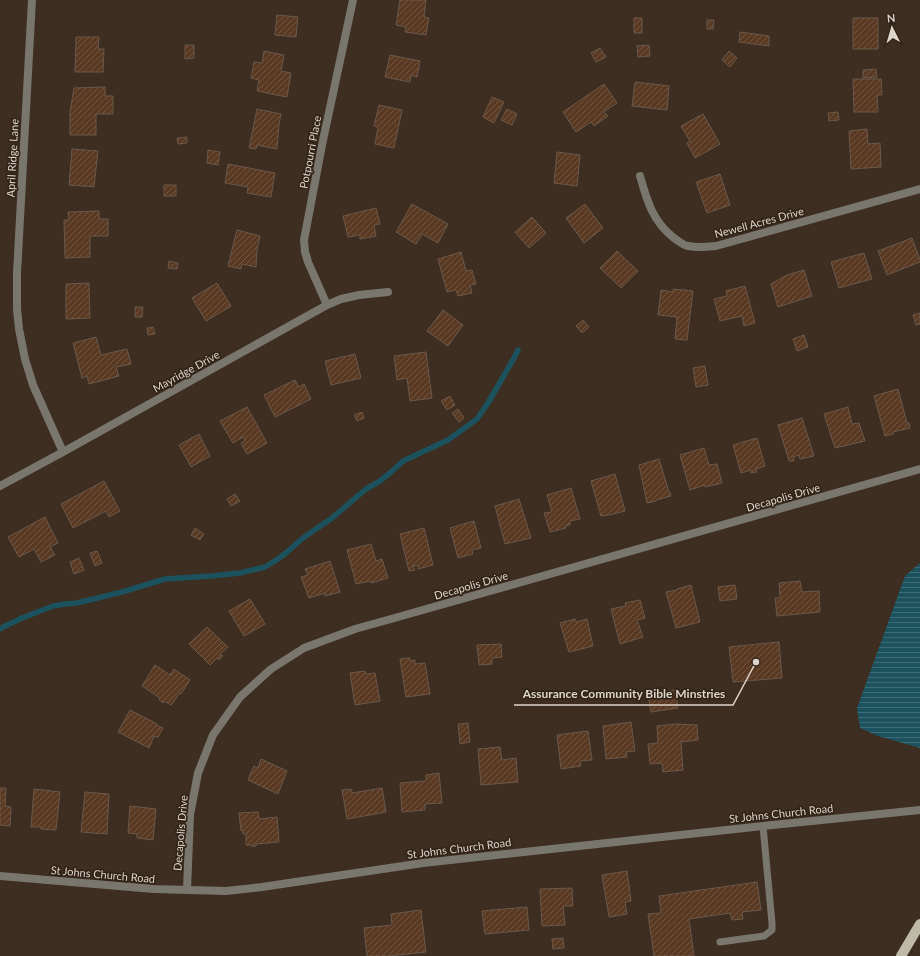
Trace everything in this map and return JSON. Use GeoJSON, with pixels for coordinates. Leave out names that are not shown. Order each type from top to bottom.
{"type":"FeatureCollection","features":[{"type":"Feature","properties":{"kind":"main road"},"geometry":{"type":"LineString","coordinates":[[901,956],[920,924]]}},
{"type":"Feature","properties":{"kind":"street","name":"April Ridge Lane"},"geometry":{"type":"LineString","coordinates":[[32,0],[17,273],[17,309],[25,359],[33,385],[63,452]]}},
{"type":"Feature","properties":{"kind":"street","name":"Potpourri Place"},"geometry":{"type":"LineString","coordinates":[[327,306],[308,262],[304,240],[322,145],[353,0]]}},
{"type":"Feature","properties":{"kind":"street","name":"Newell Acres Drive"},"geometry":{"type":"LineString","coordinates":[[640,176],[647,200],[657,221],[665,231],[683,244],[703,247],[716,246],[920,189]]}},
{"type":"Feature","properties":{"kind":"street","name":"Mayridge Drive"},"geometry":{"type":"LineString","coordinates":[[0,486],[327,306],[341,299],[359,295],[388,292]]}},
{"type":"Feature","properties":{"kind":"street","name":"Decapolis Drive"},"geometry":{"type":"LineString","coordinates":[[187,890],[190,815],[198,773],[213,735],[240,697],[271,669],[304,648],[355,629],[920,469]]}},
{"type":"Feature","properties":{"kind":"street","name":"St Johns Church Road"},"geometry":{"type":"LineString","coordinates":[[0,876],[154,889],[226,891],[423,863],[920,810]]}},
{"type":"Feature","properties":{"kind":"lane"},"geometry":{"type":"LineString","coordinates":[[720,942],[764,936],[772,930],[763,826]]}},
{"type":"Feature","properties":{"kind":"water"},"geometry":{"type":"Polygon","coordinates":[[[920,563],[920,748],[878,736],[860,728],[857,708],[905,576],[920,563]]]}},
{"type":"Feature","properties":{"kind":"building"},"geometry":{"type":"Polygon","coordinates":[[[400,0],[426,0],[424,17],[429,18],[426,35],[405,32],[406,27],[396,25],[400,0]]]}},
{"type":"Feature","properties":{"kind":"building"},"geometry":{"type":"Polygon","coordinates":[[[277,15],[298,17],[296,37],[275,35],[277,15]]]}},
{"type":"Feature","properties":{"kind":"building"},"geometry":{"type":"Polygon","coordinates":[[[634,18],[642,18],[642,33],[634,33],[634,18]]]}},
{"type":"Feature","properties":{"kind":"building"},"geometry":{"type":"Polygon","coordinates":[[[853,18],[878,18],[878,49],[853,49],[853,18]]]}},
{"type":"Feature","properties":{"kind":"building"},"geometry":{"type":"Polygon","coordinates":[[[707,20],[714,20],[713,29],[707,29],[707,20]]]}},
{"type":"Feature","properties":{"kind":"building"},"geometry":{"type":"Polygon","coordinates":[[[740,32],[769,36],[769,46],[739,42],[740,32]]]}},
{"type":"Feature","properties":{"kind":"building"},"geometry":{"type":"Polygon","coordinates":[[[76,37],[99,37],[98,49],[104,49],[103,72],[75,72],[76,37]]]}},
{"type":"Feature","properties":{"kind":"building"},"geometry":{"type":"Polygon","coordinates":[[[185,45],[194,45],[194,58],[185,59],[185,45]]]}},
{"type":"Feature","properties":{"kind":"building"},"geometry":{"type":"Polygon","coordinates":[[[649,45],[650,56],[638,57],[637,46],[649,45]]]}},
{"type":"Feature","properties":{"kind":"building"},"geometry":{"type":"Polygon","coordinates":[[[600,48],[606,57],[596,62],[591,53],[600,48]]]}},
{"type":"Feature","properties":{"kind":"building"},"geometry":{"type":"Polygon","coordinates":[[[264,51],[284,55],[281,71],[291,73],[287,97],[257,91],[259,80],[251,78],[254,62],[262,63],[264,51]]]}},
{"type":"Feature","properties":{"kind":"building"},"geometry":{"type":"Polygon","coordinates":[[[729,51],[737,58],[730,67],[722,60],[729,51]]]}},
{"type":"Feature","properties":{"kind":"building"},"geometry":{"type":"Polygon","coordinates":[[[390,55],[420,61],[417,77],[411,75],[410,82],[385,77],[390,55]]]}},
{"type":"Feature","properties":{"kind":"building"},"geometry":{"type":"Polygon","coordinates":[[[876,69],[877,77],[863,78],[863,70],[876,69]]]}},
{"type":"Feature","properties":{"kind":"building"},"geometry":{"type":"Polygon","coordinates":[[[853,79],[881,79],[882,95],[877,95],[878,112],[854,112],[853,79]]]}},
{"type":"Feature","properties":{"kind":"building"},"geometry":{"type":"Polygon","coordinates":[[[635,82],[669,86],[667,110],[632,106],[635,82]]]}},
{"type":"Feature","properties":{"kind":"building"},"geometry":{"type":"Polygon","coordinates":[[[604,84],[617,103],[604,112],[608,116],[594,126],[591,122],[576,132],[563,112],[604,84]]]}},
{"type":"Feature","properties":{"kind":"building"},"geometry":{"type":"Polygon","coordinates":[[[105,87],[105,96],[113,96],[113,114],[96,114],[96,135],[70,135],[70,112],[74,88],[105,87]]]}},
{"type":"Feature","properties":{"kind":"building"},"geometry":{"type":"Polygon","coordinates":[[[492,97],[504,102],[494,123],[483,117],[492,97]]]}},
{"type":"Feature","properties":{"kind":"building"},"geometry":{"type":"Polygon","coordinates":[[[379,105],[402,110],[394,148],[375,144],[378,127],[374,126],[379,105]]]}},
{"type":"Feature","properties":{"kind":"building"},"geometry":{"type":"Polygon","coordinates":[[[257,109],[281,114],[277,149],[257,145],[256,149],[249,148],[257,109]]]}},
{"type":"Feature","properties":{"kind":"building"},"geometry":{"type":"Polygon","coordinates":[[[507,109],[517,114],[512,125],[501,120],[507,109]]]}},
{"type":"Feature","properties":{"kind":"building"},"geometry":{"type":"Polygon","coordinates":[[[838,112],[839,120],[829,121],[828,113],[838,112]]]}},
{"type":"Feature","properties":{"kind":"building"},"geometry":{"type":"Polygon","coordinates":[[[703,114],[720,144],[695,158],[687,143],[690,141],[681,126],[703,114]]]}},
{"type":"Feature","properties":{"kind":"building"},"geometry":{"type":"Polygon","coordinates":[[[867,129],[868,144],[880,143],[881,167],[851,169],[849,131],[867,129]]]}},
{"type":"Feature","properties":{"kind":"building"},"geometry":{"type":"Polygon","coordinates":[[[187,137],[187,143],[178,144],[177,138],[187,137]]]}},
{"type":"Feature","properties":{"kind":"building"},"geometry":{"type":"Polygon","coordinates":[[[72,149],[98,151],[94,187],[69,185],[72,149]]]}},
{"type":"Feature","properties":{"kind":"building"},"geometry":{"type":"Polygon","coordinates":[[[208,150],[220,152],[218,165],[207,163],[208,150]]]}},
{"type":"Feature","properties":{"kind":"building"},"geometry":{"type":"Polygon","coordinates":[[[557,152],[580,155],[577,186],[554,183],[557,152]]]}},
{"type":"Feature","properties":{"kind":"building"},"geometry":{"type":"Polygon","coordinates":[[[228,164],[275,173],[271,197],[247,193],[248,187],[225,183],[228,164]]]}},
{"type":"Feature","properties":{"kind":"building"},"geometry":{"type":"Polygon","coordinates":[[[720,174],[730,205],[707,213],[696,182],[720,174]]]}},
{"type":"Feature","properties":{"kind":"building"},"geometry":{"type":"Polygon","coordinates":[[[164,185],[176,185],[176,196],[164,196],[164,185]]]}},
{"type":"Feature","properties":{"kind":"building"},"geometry":{"type":"Polygon","coordinates":[[[412,204],[448,224],[438,243],[422,234],[416,244],[396,232],[412,204]]]}},
{"type":"Feature","properties":{"kind":"building"},"geometry":{"type":"Polygon","coordinates":[[[585,204],[603,228],[584,243],[566,218],[585,204]]]}},
{"type":"Feature","properties":{"kind":"building"},"geometry":{"type":"Polygon","coordinates":[[[376,208],[380,224],[374,225],[376,236],[360,239],[360,235],[348,237],[343,216],[376,208]]]}},
{"type":"Feature","properties":{"kind":"building"},"geometry":{"type":"Polygon","coordinates":[[[99,211],[99,219],[108,219],[108,236],[90,236],[90,257],[65,258],[64,220],[69,220],[68,212],[99,211]]]}},
{"type":"Feature","properties":{"kind":"building"},"geometry":{"type":"Polygon","coordinates":[[[532,217],[546,233],[529,248],[515,232],[532,217]]]}},
{"type":"Feature","properties":{"kind":"building"},"geometry":{"type":"Polygon","coordinates":[[[237,230],[260,236],[256,267],[242,264],[241,269],[228,266],[237,230]]]}},
{"type":"Feature","properties":{"kind":"building"},"geometry":{"type":"Polygon","coordinates":[[[912,238],[920,262],[887,275],[878,251],[912,238]]]}},
{"type":"Feature","properties":{"kind":"building"},"geometry":{"type":"Polygon","coordinates":[[[617,251],[638,271],[621,288],[600,268],[617,251]]]}},
{"type":"Feature","properties":{"kind":"building"},"geometry":{"type":"Polygon","coordinates":[[[461,252],[466,271],[472,270],[476,284],[470,285],[472,293],[458,296],[456,290],[447,292],[438,259],[461,252]]]}},
{"type":"Feature","properties":{"kind":"building"},"geometry":{"type":"Polygon","coordinates":[[[864,253],[872,279],[839,288],[831,262],[864,253]]]}},
{"type":"Feature","properties":{"kind":"building"},"geometry":{"type":"Polygon","coordinates":[[[169,261],[178,263],[177,269],[168,268],[169,261]]]}},
{"type":"Feature","properties":{"kind":"building"},"geometry":{"type":"Polygon","coordinates":[[[804,270],[812,296],[778,307],[771,284],[787,275],[804,270]]]}},
{"type":"Feature","properties":{"kind":"building"},"geometry":{"type":"Polygon","coordinates":[[[89,283],[90,318],[66,319],[66,284],[89,283]]]}},
{"type":"Feature","properties":{"kind":"building"},"geometry":{"type":"Polygon","coordinates":[[[217,283],[231,306],[206,321],[192,298],[217,283]]]}},
{"type":"Feature","properties":{"kind":"building"},"geometry":{"type":"Polygon","coordinates":[[[745,286],[755,323],[744,326],[742,316],[720,321],[714,299],[727,296],[726,291],[745,286]]]}},
{"type":"Feature","properties":{"kind":"building"},"geometry":{"type":"Polygon","coordinates":[[[673,289],[693,291],[687,340],[675,339],[677,317],[658,315],[661,290],[673,292],[673,289]]]}},
{"type":"Feature","properties":{"kind":"building"},"geometry":{"type":"Polygon","coordinates":[[[135,307],[143,307],[142,317],[135,317],[135,307]]]}},
{"type":"Feature","properties":{"kind":"building"},"geometry":{"type":"Polygon","coordinates":[[[443,310],[463,325],[448,346],[427,331],[443,310]]]}},
{"type":"Feature","properties":{"kind":"building"},"geometry":{"type":"Polygon","coordinates":[[[920,313],[920,324],[916,325],[913,315],[920,313]]]}},
{"type":"Feature","properties":{"kind":"building"},"geometry":{"type":"Polygon","coordinates":[[[583,320],[589,327],[582,333],[576,326],[583,320]]]}},
{"type":"Feature","properties":{"kind":"building"},"geometry":{"type":"Polygon","coordinates":[[[153,327],[155,334],[148,335],[147,328],[153,327]]]}},
{"type":"Feature","properties":{"kind":"building"},"geometry":{"type":"Polygon","coordinates":[[[804,335],[808,347],[797,351],[793,339],[804,335]]]}},
{"type":"Feature","properties":{"kind":"building"},"geometry":{"type":"Polygon","coordinates":[[[96,337],[101,355],[127,349],[131,364],[116,367],[119,376],[89,384],[87,376],[82,378],[73,343],[96,337]]]}},
{"type":"Feature","properties":{"kind":"building"},"geometry":{"type":"Polygon","coordinates":[[[426,352],[432,398],[410,401],[407,378],[397,380],[394,356],[426,352]]]}},
{"type":"Feature","properties":{"kind":"building"},"geometry":{"type":"Polygon","coordinates":[[[355,354],[361,378],[331,385],[325,361],[355,354]]]}},
{"type":"Feature","properties":{"kind":"building"},"geometry":{"type":"Polygon","coordinates":[[[705,366],[708,385],[696,387],[693,368],[705,366]]]}},
{"type":"Feature","properties":{"kind":"building"},"geometry":{"type":"Polygon","coordinates":[[[295,380],[299,387],[304,384],[311,399],[275,417],[264,395],[295,380]]]}},
{"type":"Feature","properties":{"kind":"building"},"geometry":{"type":"Polygon","coordinates":[[[898,389],[907,423],[909,423],[910,428],[893,432],[893,434],[885,436],[874,396],[898,389]]]}},
{"type":"Feature","properties":{"kind":"building"},"geometry":{"type":"Polygon","coordinates":[[[450,396],[455,405],[447,410],[441,401],[450,396]]]}},
{"type":"Feature","properties":{"kind":"building"},"geometry":{"type":"Polygon","coordinates":[[[247,407],[267,443],[247,454],[241,443],[245,441],[243,437],[233,443],[220,421],[247,407]]]}},
{"type":"Feature","properties":{"kind":"building"},"geometry":{"type":"Polygon","coordinates":[[[848,407],[852,424],[859,423],[865,441],[835,448],[824,414],[848,407]]]}},
{"type":"Feature","properties":{"kind":"building"},"geometry":{"type":"Polygon","coordinates":[[[458,409],[464,418],[459,422],[452,413],[458,409]]]}},
{"type":"Feature","properties":{"kind":"building"},"geometry":{"type":"Polygon","coordinates":[[[362,412],[364,418],[357,421],[354,415],[362,412]]]}},
{"type":"Feature","properties":{"kind":"building"},"geometry":{"type":"Polygon","coordinates":[[[802,418],[814,456],[800,459],[799,455],[793,457],[794,461],[789,461],[778,425],[802,418]]]}},
{"type":"Feature","properties":{"kind":"building"},"geometry":{"type":"Polygon","coordinates":[[[199,434],[210,456],[191,467],[179,445],[199,434]]]}},
{"type":"Feature","properties":{"kind":"building"},"geometry":{"type":"Polygon","coordinates":[[[757,438],[765,466],[756,469],[757,472],[751,473],[751,470],[741,473],[733,445],[757,438]]]}},
{"type":"Feature","properties":{"kind":"building"},"geometry":{"type":"Polygon","coordinates":[[[704,448],[709,465],[717,464],[722,483],[705,487],[705,485],[690,490],[680,455],[704,448]]]}},
{"type":"Feature","properties":{"kind":"building"},"geometry":{"type":"Polygon","coordinates":[[[659,459],[671,496],[647,503],[639,465],[659,459]]]}},
{"type":"Feature","properties":{"kind":"building"},"geometry":{"type":"Polygon","coordinates":[[[615,474],[625,511],[601,516],[591,481],[615,474]]]}},
{"type":"Feature","properties":{"kind":"building"},"geometry":{"type":"Polygon","coordinates":[[[104,481],[120,511],[109,517],[106,511],[73,528],[61,504],[104,481]]]}},
{"type":"Feature","properties":{"kind":"building"},"geometry":{"type":"Polygon","coordinates":[[[571,488],[580,519],[570,521],[570,525],[565,526],[566,528],[550,532],[544,513],[552,512],[547,495],[571,488]]]}},
{"type":"Feature","properties":{"kind":"building"},"geometry":{"type":"Polygon","coordinates":[[[235,494],[240,501],[231,506],[227,499],[235,494]]]}},
{"type":"Feature","properties":{"kind":"building"},"geometry":{"type":"Polygon","coordinates":[[[519,499],[531,538],[505,544],[495,506],[519,499]]]}},
{"type":"Feature","properties":{"kind":"building"},"geometry":{"type":"Polygon","coordinates":[[[45,517],[58,543],[50,547],[55,555],[41,562],[34,549],[19,557],[8,537],[45,517]]]}},
{"type":"Feature","properties":{"kind":"building"},"geometry":{"type":"Polygon","coordinates":[[[474,521],[481,548],[472,550],[473,554],[458,558],[450,528],[474,521]]]}},
{"type":"Feature","properties":{"kind":"building"},"geometry":{"type":"Polygon","coordinates":[[[195,528],[204,534],[200,540],[191,535],[195,528]]]}},
{"type":"Feature","properties":{"kind":"building"},"geometry":{"type":"Polygon","coordinates":[[[424,528],[433,565],[418,569],[418,565],[413,566],[415,570],[409,571],[400,534],[424,528]]]}},
{"type":"Feature","properties":{"kind":"building"},"geometry":{"type":"Polygon","coordinates":[[[371,544],[376,561],[382,559],[388,578],[371,583],[371,581],[356,584],[347,550],[371,544]]]}},
{"type":"Feature","properties":{"kind":"building"},"geometry":{"type":"Polygon","coordinates":[[[97,551],[102,563],[95,566],[90,553],[97,551]]]}},
{"type":"Feature","properties":{"kind":"building"},"geometry":{"type":"Polygon","coordinates":[[[79,558],[84,570],[74,574],[70,562],[79,558]]]}},
{"type":"Feature","properties":{"kind":"building"},"geometry":{"type":"Polygon","coordinates":[[[330,561],[340,592],[325,596],[325,593],[309,598],[301,577],[308,575],[305,569],[330,561]]]}},
{"type":"Feature","properties":{"kind":"building"},"geometry":{"type":"Polygon","coordinates":[[[800,581],[802,592],[819,591],[820,612],[777,616],[775,598],[780,598],[779,583],[800,581]]]}},
{"type":"Feature","properties":{"kind":"building"},"geometry":{"type":"Polygon","coordinates":[[[691,585],[700,622],[676,628],[666,592],[691,585]]]}},
{"type":"Feature","properties":{"kind":"building"},"geometry":{"type":"Polygon","coordinates":[[[735,585],[737,599],[720,601],[718,587],[735,585]]]}},
{"type":"Feature","properties":{"kind":"building"},"geometry":{"type":"Polygon","coordinates":[[[250,599],[265,624],[244,636],[229,611],[250,599]]]}},
{"type":"Feature","properties":{"kind":"building"},"geometry":{"type":"Polygon","coordinates":[[[640,600],[645,618],[637,620],[643,637],[620,644],[611,609],[626,606],[625,603],[640,600]]]}},
{"type":"Feature","properties":{"kind":"building"},"geometry":{"type":"Polygon","coordinates":[[[575,619],[576,622],[587,619],[593,646],[569,652],[560,623],[575,619]]]}},
{"type":"Feature","properties":{"kind":"building"},"geometry":{"type":"Polygon","coordinates":[[[207,627],[228,647],[220,654],[223,656],[219,660],[217,658],[210,665],[189,644],[207,627]]]}},
{"type":"Feature","properties":{"kind":"building"},"geometry":{"type":"Polygon","coordinates":[[[779,642],[782,678],[733,682],[729,647],[779,642]]]}},
{"type":"Feature","properties":{"kind":"building"},"geometry":{"type":"Polygon","coordinates":[[[501,644],[502,657],[492,658],[492,664],[479,665],[477,645],[501,644]]]}},
{"type":"Feature","properties":{"kind":"building"},"geometry":{"type":"Polygon","coordinates":[[[410,658],[410,661],[415,660],[415,664],[425,663],[430,694],[406,697],[400,659],[410,658]]]}},
{"type":"Feature","properties":{"kind":"building"},"geometry":{"type":"Polygon","coordinates":[[[155,665],[170,675],[174,669],[190,680],[181,694],[180,693],[171,705],[164,701],[163,703],[159,700],[160,698],[142,686],[155,665]]]}},
{"type":"Feature","properties":{"kind":"building"},"geometry":{"type":"Polygon","coordinates":[[[365,671],[366,674],[375,673],[380,701],[355,705],[350,673],[365,671]]]}},
{"type":"Feature","properties":{"kind":"building"},"geometry":{"type":"Polygon","coordinates":[[[675,690],[678,708],[651,712],[648,694],[675,690]]]}},
{"type":"Feature","properties":{"kind":"building"},"geometry":{"type":"Polygon","coordinates":[[[130,710],[163,728],[158,737],[154,736],[149,748],[118,732],[130,710]]]}},
{"type":"Feature","properties":{"kind":"building"},"geometry":{"type":"Polygon","coordinates":[[[631,722],[635,751],[626,752],[627,757],[606,759],[603,726],[631,722]]]}},
{"type":"Feature","properties":{"kind":"building"},"geometry":{"type":"Polygon","coordinates":[[[468,723],[470,742],[460,744],[458,724],[468,723]]]}},
{"type":"Feature","properties":{"kind":"building"},"geometry":{"type":"Polygon","coordinates":[[[676,724],[697,725],[698,740],[681,742],[683,770],[663,772],[662,763],[650,764],[648,744],[658,743],[657,726],[676,724]]]}},
{"type":"Feature","properties":{"kind":"building"},"geometry":{"type":"Polygon","coordinates":[[[588,731],[592,760],[580,761],[581,766],[561,769],[557,735],[588,731]]]}},
{"type":"Feature","properties":{"kind":"building"},"geometry":{"type":"Polygon","coordinates":[[[500,747],[502,760],[516,758],[518,782],[481,785],[478,749],[500,747]]]}},
{"type":"Feature","properties":{"kind":"building"},"geometry":{"type":"Polygon","coordinates":[[[261,759],[287,771],[278,794],[248,780],[254,766],[258,768],[261,759]]]}},
{"type":"Feature","properties":{"kind":"building"},"geometry":{"type":"Polygon","coordinates":[[[439,773],[442,803],[425,804],[425,810],[402,812],[400,783],[426,781],[426,775],[439,773]]]}},
{"type":"Feature","properties":{"kind":"building"},"geometry":{"type":"Polygon","coordinates":[[[0,788],[6,788],[5,806],[11,807],[10,826],[0,825],[0,788]]]}},
{"type":"Feature","properties":{"kind":"building"},"geometry":{"type":"Polygon","coordinates":[[[382,788],[386,812],[347,819],[342,790],[351,789],[352,793],[382,788]]]}},
{"type":"Feature","properties":{"kind":"building"},"geometry":{"type":"Polygon","coordinates":[[[34,789],[60,792],[56,830],[31,827],[34,789]]]}},
{"type":"Feature","properties":{"kind":"building"},"geometry":{"type":"Polygon","coordinates":[[[85,792],[109,794],[107,834],[81,832],[85,792]]]}},
{"type":"Feature","properties":{"kind":"building"},"geometry":{"type":"Polygon","coordinates":[[[130,806],[156,809],[153,840],[137,838],[137,834],[128,833],[130,806]]]}},
{"type":"Feature","properties":{"kind":"building"},"geometry":{"type":"Polygon","coordinates":[[[258,812],[259,819],[277,817],[279,842],[256,844],[256,846],[246,845],[246,834],[243,834],[243,830],[241,831],[239,813],[258,812]]]}},
{"type":"Feature","properties":{"kind":"building"},"geometry":{"type":"Polygon","coordinates":[[[627,871],[631,901],[625,902],[627,914],[609,917],[602,875],[627,871]]]}},
{"type":"Feature","properties":{"kind":"building"},"geometry":{"type":"Polygon","coordinates":[[[757,882],[761,910],[742,912],[743,919],[732,920],[730,913],[689,919],[694,956],[654,956],[648,914],[661,913],[659,896],[757,882]]]}},
{"type":"Feature","properties":{"kind":"building"},"geometry":{"type":"Polygon","coordinates":[[[572,888],[573,906],[563,906],[565,925],[542,926],[540,889],[572,888]]]}},
{"type":"Feature","properties":{"kind":"building"},"geometry":{"type":"Polygon","coordinates":[[[527,907],[529,930],[485,934],[482,911],[527,907]]]}},
{"type":"Feature","properties":{"kind":"building"},"geometry":{"type":"Polygon","coordinates":[[[421,910],[426,952],[389,956],[367,956],[364,928],[392,925],[391,914],[421,910]]]}},
{"type":"Feature","properties":{"kind":"building"},"geometry":{"type":"Polygon","coordinates":[[[563,938],[564,948],[553,949],[552,939],[563,938]]]}},
{"type":"Feature","properties":{"kind":"waterway"},"geometry":{"type":"LineString","coordinates":[[0,629],[22,618],[53,606],[77,603],[122,592],[165,579],[240,573],[265,567],[278,559],[303,538],[332,518],[366,489],[380,481],[403,461],[448,440],[477,419],[488,403],[518,350]]}},
{"type":"Feature","properties":{"kind":"place","name":"Assurance Community Bible Minstries"},"geometry":{"type":"Point","coordinates":[756,662]}}]}
